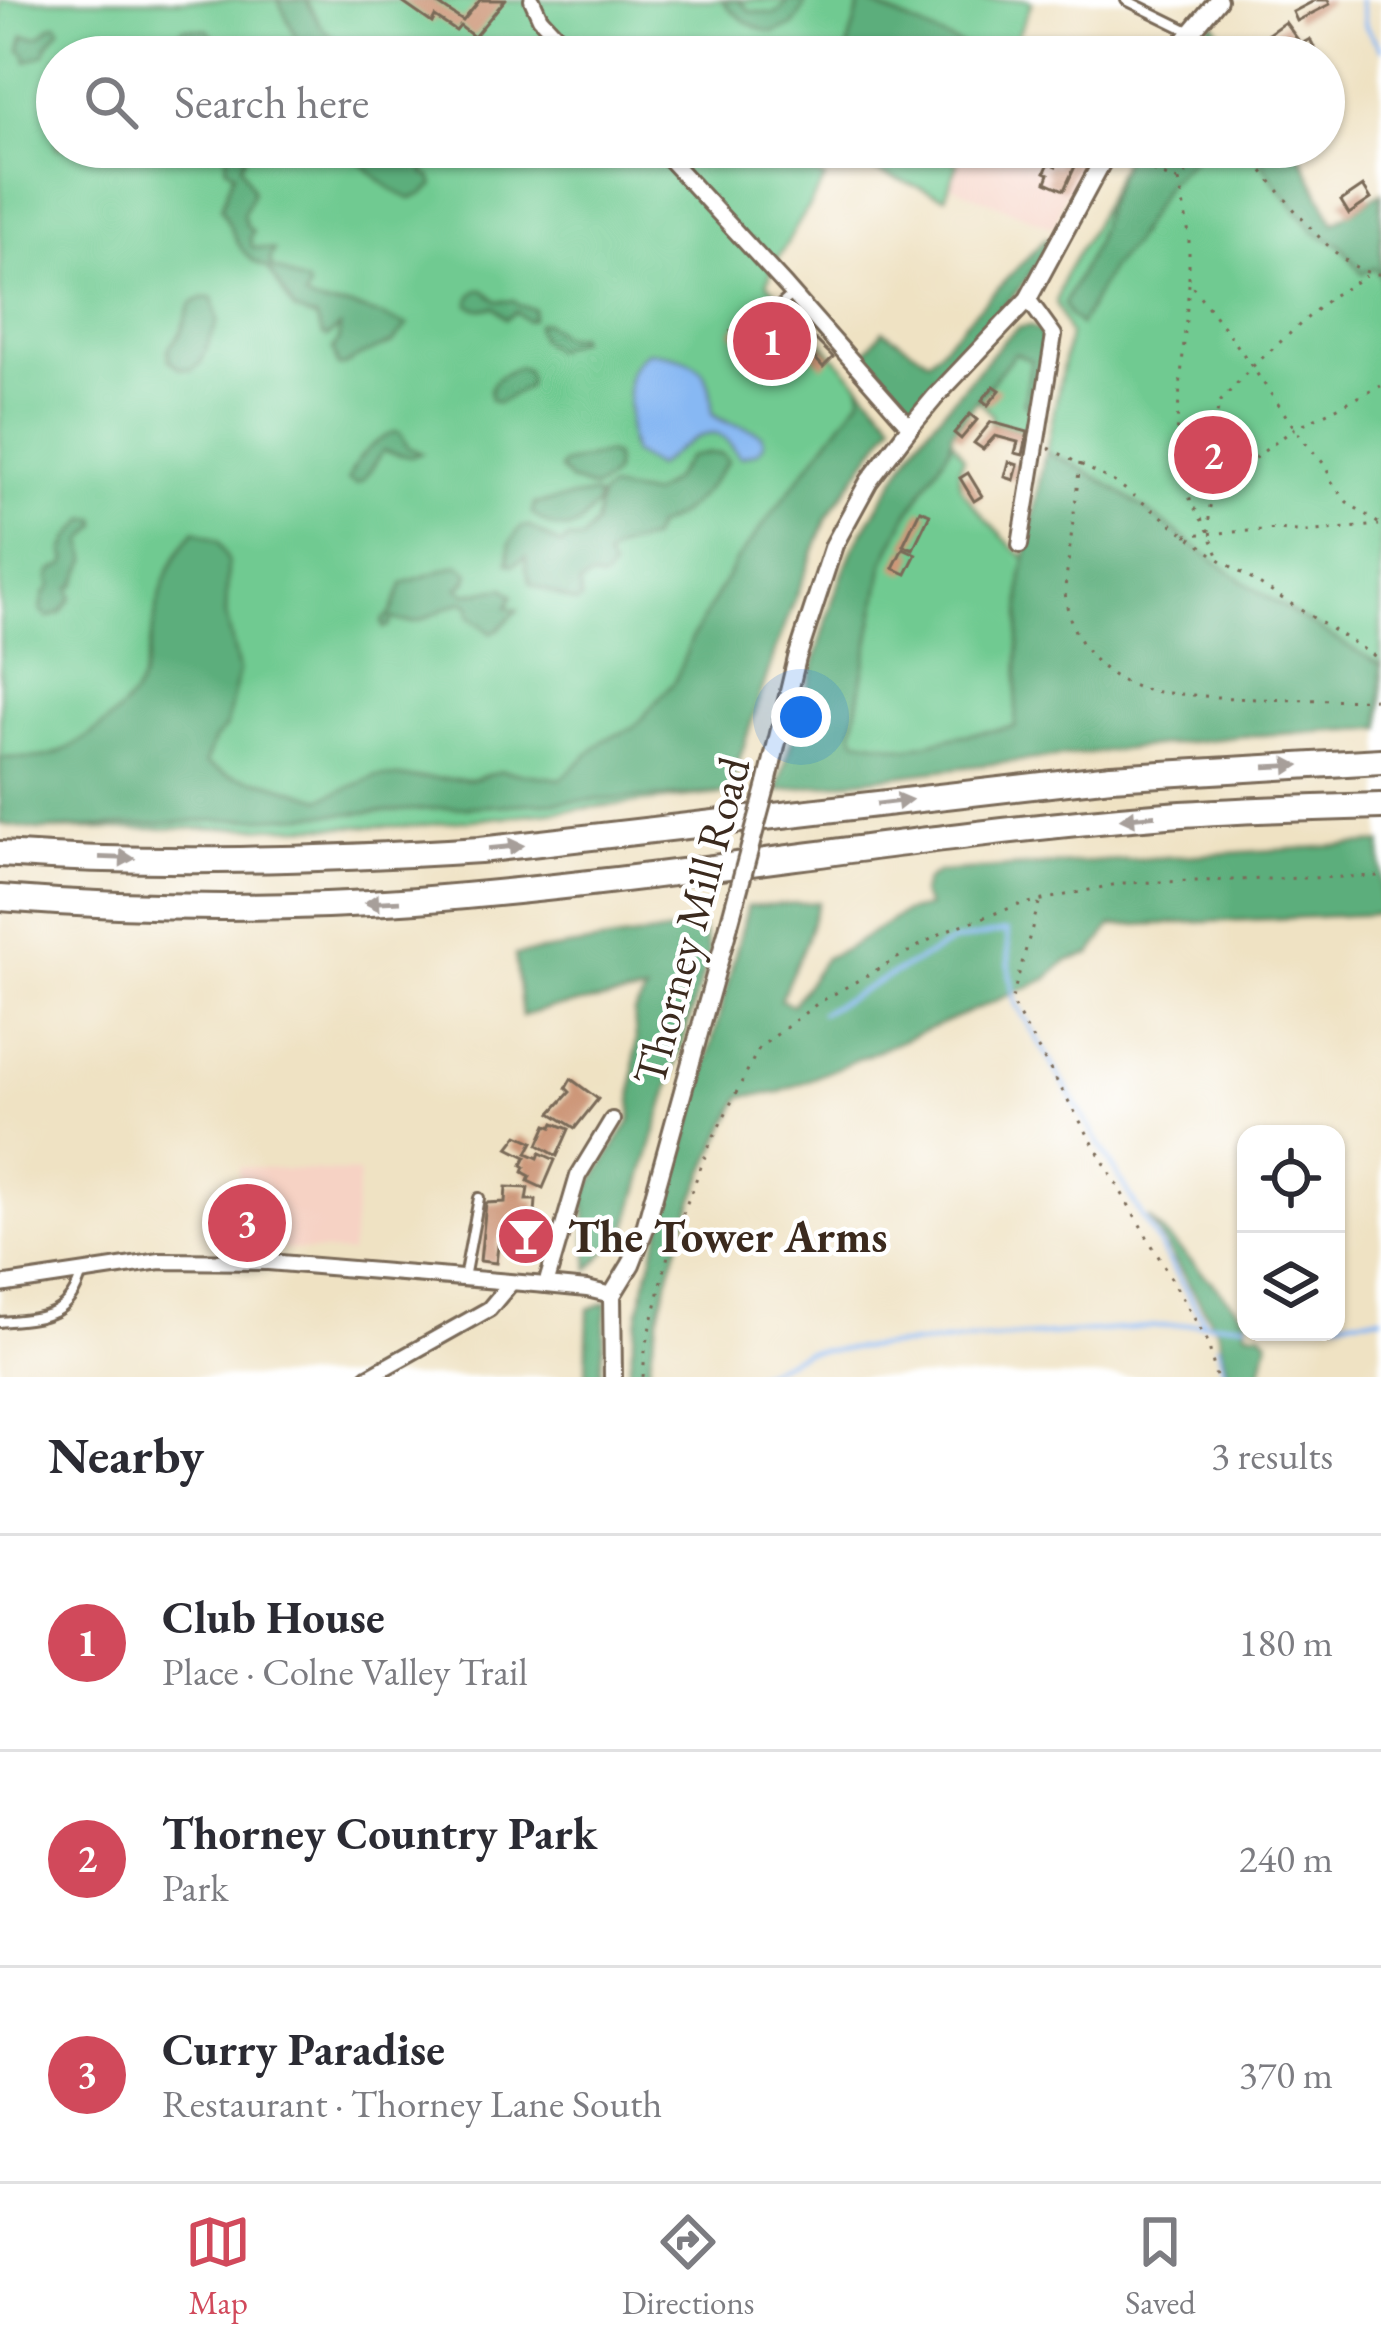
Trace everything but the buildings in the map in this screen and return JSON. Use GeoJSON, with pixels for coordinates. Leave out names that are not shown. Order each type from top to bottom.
{"type":"FeatureCollection","features":[{"type":"Feature","properties":{"kind":"highway"},"geometry":{"type":"LineString","coordinates":[[0,854],[191,860],[458,851],[1111,777],[1381,760]]}},
{"type":"Feature","properties":{"kind":"highway"},"geometry":{"type":"LineString","coordinates":[[0,898],[146,906],[411,901],[574,886],[1113,820],[1381,806]]}},
{"type":"Feature","properties":{"kind":"street"},"geometry":{"type":"LineString","coordinates":[[532,0],[557,36]]}},
{"type":"Feature","properties":{"kind":"street"},"geometry":{"type":"LineString","coordinates":[[1187,36],[1218,0]]}},
{"type":"Feature","properties":{"kind":"street"},"geometry":{"type":"LineString","coordinates":[[677,168],[908,425]]}},
{"type":"Feature","properties":{"kind":"street","name":"Thorney Mill Road"},"geometry":{"type":"LineString","coordinates":[[612,1295],[645,1228],[797,658],[834,544],[908,425],[1028,299],[1099,168]]}},
{"type":"Feature","properties":{"kind":"street"},"geometry":{"type":"LineString","coordinates":[[1020,545],[1054,335],[1028,299]]}},
{"type":"Feature","properties":{"kind":"street","name":"Thorney Mill Road"},"geometry":{"type":"LineString","coordinates":[[546,1285],[578,1176],[612,1120]]}},
{"type":"Feature","properties":{"kind":"street"},"geometry":{"type":"LineString","coordinates":[[0,1285],[160,1261],[268,1262],[586,1289],[612,1295],[613,1377]]}},
{"type":"Feature","properties":{"kind":"street"},"geometry":{"type":"LineString","coordinates":[[368,1377],[489,1309],[510,1284]]}},
{"type":"Feature","properties":{"kind":"lane"},"geometry":{"type":"LineString","coordinates":[[1126,0],[1191,31]]}},
{"type":"Feature","properties":{"kind":"lane"},"geometry":{"type":"LineString","coordinates":[[751,331],[793,294]]}},
{"type":"Feature","properties":{"kind":"lane"},"geometry":{"type":"LineString","coordinates":[[463,1280],[479,1198]]}},
{"type":"Feature","properties":{"kind":"lane"},"geometry":{"type":"LineString","coordinates":[[0,1322],[44,1315],[63,1306],[75,1297],[82,1271]]}},
{"type":"Feature","properties":{"kind":"path"},"geometry":{"type":"LineString","coordinates":[[1148,168],[1178,181]]}},
{"type":"Feature","properties":{"kind":"path"},"geometry":{"type":"LineString","coordinates":[[1178,181],[1193,168]]}},
{"type":"Feature","properties":{"kind":"path"},"geometry":{"type":"LineString","coordinates":[[1261,168],[1336,256],[1368,275]]}},
{"type":"Feature","properties":{"kind":"path"},"geometry":{"type":"LineString","coordinates":[[1178,181],[1189,234],[1189,282],[1175,448],[1191,502],[1220,559]]}},
{"type":"Feature","properties":{"kind":"path"},"geometry":{"type":"LineString","coordinates":[[1209,532],[1219,459],[1215,422],[1220,402],[1331,296],[1368,275],[1381,274]]}},
{"type":"Feature","properties":{"kind":"path"},"geometry":{"type":"LineString","coordinates":[[1185,535],[1381,525],[1347,502],[1331,482],[1325,465],[1189,282]]}},
{"type":"Feature","properties":{"kind":"path"},"geometry":{"type":"LineString","coordinates":[[1215,488],[1295,428],[1381,386]]}},
{"type":"Feature","properties":{"kind":"path"},"geometry":{"type":"LineString","coordinates":[[1044,445],[1118,484],[1220,559],[1381,659]]}},
{"type":"Feature","properties":{"kind":"path"},"geometry":{"type":"LineString","coordinates":[[1080,462],[1066,606],[1080,640],[1113,676],[1147,691],[1200,696],[1381,698]]}},
{"type":"Feature","properties":{"kind":"path"},"geometry":{"type":"LineString","coordinates":[[643,1377],[670,1247],[709,1146],[759,1048],[818,1004],[947,930],[1040,901],[1121,884],[1381,876]]}},
{"type":"Feature","properties":{"kind":"path"},"geometry":{"type":"LineString","coordinates":[[1040,901],[1011,1002],[1208,1342],[1216,1377]]}},
{"type":"Feature","properties":{"kind":"shaded area"},"geometry":{"type":"Polygon","coordinates":[[[907,168],[1089,168],[1079,194],[1066,192],[1054,228],[907,168]]]}},
{"type":"Feature","properties":{"kind":"shaded area"},"geometry":{"type":"Polygon","coordinates":[[[239,1167],[359,1173],[351,1253],[236,1246],[239,1167]]]}},
{"type":"Feature","properties":{"kind":"green space"},"geometry":{"type":"Polygon","coordinates":[[[0,0],[862,0],[851,36],[36,36],[36,168],[811,168],[825,179],[767,283],[894,421],[827,517],[776,648],[728,793],[417,826],[39,830],[0,824],[0,0]]]}},
{"type":"Feature","properties":{"kind":"green space"},"geometry":{"type":"Polygon","coordinates":[[[278,0],[306,0],[331,36],[296,36],[278,0]]]}},
{"type":"Feature","properties":{"kind":"green space"},"geometry":{"type":"Polygon","coordinates":[[[722,0],[739,0],[750,11],[775,14],[786,0],[805,0],[793,26],[773,32],[744,20],[722,0]]]}},
{"type":"Feature","properties":{"kind":"green space"},"geometry":{"type":"Polygon","coordinates":[[[861,0],[941,36],[851,36],[861,0]]]}},
{"type":"Feature","properties":{"kind":"green space"},"geometry":{"type":"Polygon","coordinates":[[[862,0],[1032,2],[1017,36],[941,36],[862,0]]]}},
{"type":"Feature","properties":{"kind":"green space"},"geometry":{"type":"Polygon","coordinates":[[[1213,22],[1223,36],[1202,36],[1213,22]]]}},
{"type":"Feature","properties":{"kind":"green space"},"geometry":{"type":"Polygon","coordinates":[[[52,25],[60,29],[55,36],[39,36],[52,25]]]}},
{"type":"Feature","properties":{"kind":"green space"},"geometry":{"type":"Polygon","coordinates":[[[184,28],[208,30],[213,36],[177,36],[184,28]]]}},
{"type":"Feature","properties":{"kind":"green space"},"geometry":{"type":"Polygon","coordinates":[[[23,35],[34,37],[36,58],[27,61],[20,50],[23,35]]]}},
{"type":"Feature","properties":{"kind":"green space"},"geometry":{"type":"Polygon","coordinates":[[[228,168],[242,168],[253,192],[243,215],[253,231],[252,247],[274,250],[273,269],[307,283],[305,298],[310,301],[354,307],[408,325],[392,343],[338,366],[333,349],[340,327],[327,337],[316,319],[294,310],[268,268],[250,258],[234,235],[221,208],[234,172],[228,168]]]}},
{"type":"Feature","properties":{"kind":"green space"},"geometry":{"type":"Polygon","coordinates":[[[367,168],[426,168],[424,174],[434,185],[410,199],[367,168]]]}},
{"type":"Feature","properties":{"kind":"green space"},"geometry":{"type":"Polygon","coordinates":[[[868,168],[956,168],[945,197],[868,168]]]}},
{"type":"Feature","properties":{"kind":"green space"},"geometry":{"type":"Polygon","coordinates":[[[1119,168],[1306,168],[1334,223],[1381,194],[1381,728],[1244,736],[958,736],[908,748],[856,739],[853,730],[884,562],[951,438],[964,458],[959,474],[964,492],[1025,558],[1069,335],[1056,302],[1065,274],[1119,168]]]}},
{"type":"Feature","properties":{"kind":"green space"},"geometry":{"type":"Polygon","coordinates":[[[1121,168],[1183,168],[1167,184],[1131,245],[1110,269],[1080,325],[1064,304],[1095,244],[1121,168]]]}},
{"type":"Feature","properties":{"kind":"green space"},"geometry":{"type":"Polygon","coordinates":[[[1266,168],[1306,168],[1334,223],[1381,193],[1381,278],[1375,268],[1362,273],[1340,245],[1315,233],[1266,168]]]}},
{"type":"Feature","properties":{"kind":"green space"},"geometry":{"type":"Polygon","coordinates":[[[1046,238],[1051,241],[1024,283],[907,412],[860,359],[883,330],[929,360],[1046,238]]]}},
{"type":"Feature","properties":{"kind":"green space"},"geometry":{"type":"Polygon","coordinates":[[[478,290],[497,301],[534,309],[532,319],[527,321],[516,312],[506,319],[494,307],[472,307],[471,296],[478,290]]]}},
{"type":"Feature","properties":{"kind":"green space"},"geometry":{"type":"Polygon","coordinates":[[[213,298],[218,321],[201,362],[192,370],[179,368],[169,360],[168,349],[180,334],[191,304],[213,298]]]}},
{"type":"Feature","properties":{"kind":"green space"},"geometry":{"type":"Polygon","coordinates":[[[538,323],[579,339],[553,351],[540,339],[538,323]]]}},
{"type":"Feature","properties":{"kind":"green space"},"geometry":{"type":"Polygon","coordinates":[[[1029,326],[1041,332],[1044,351],[1031,407],[1024,403],[1031,361],[1015,353],[952,431],[950,447],[884,562],[853,730],[856,739],[908,748],[1015,727],[1022,577],[1045,452],[1122,493],[1256,590],[1381,665],[1381,728],[1244,736],[777,791],[853,548],[920,438],[1001,343],[1018,328],[1029,326]]]}},
{"type":"Feature","properties":{"kind":"green space"},"geometry":{"type":"Polygon","coordinates":[[[1015,352],[1031,361],[1024,403],[1031,407],[1028,432],[991,422],[992,415],[978,400],[1015,352]]]}},
{"type":"Feature","properties":{"kind":"green space"},"geometry":{"type":"Polygon","coordinates":[[[519,367],[526,370],[527,387],[498,403],[491,400],[493,383],[519,367]]]}},
{"type":"Feature","properties":{"kind":"green space"},"geometry":{"type":"Polygon","coordinates":[[[860,384],[894,421],[827,517],[776,648],[728,793],[39,830],[0,824],[0,758],[42,757],[67,749],[107,722],[138,688],[164,583],[195,530],[219,542],[228,561],[226,615],[239,671],[226,727],[214,740],[205,764],[321,799],[377,776],[471,780],[501,771],[561,779],[604,740],[633,728],[675,681],[692,638],[736,561],[861,397],[860,384]]]}},
{"type":"Feature","properties":{"kind":"green space"},"geometry":{"type":"Polygon","coordinates":[[[394,432],[421,453],[411,457],[383,451],[364,480],[356,484],[348,480],[365,452],[394,432]]]}},
{"type":"Feature","properties":{"kind":"green space"},"geometry":{"type":"Polygon","coordinates":[[[606,453],[614,456],[614,472],[594,489],[570,481],[560,469],[563,464],[606,453]]]}},
{"type":"Feature","properties":{"kind":"green space"},"geometry":{"type":"Polygon","coordinates":[[[722,454],[728,461],[705,490],[688,508],[656,526],[650,540],[611,553],[606,558],[612,569],[603,580],[591,578],[580,584],[581,600],[576,603],[531,584],[526,557],[508,563],[510,543],[520,528],[528,526],[561,545],[569,539],[582,540],[595,524],[600,496],[609,489],[652,495],[672,480],[689,457],[722,454]]]}},
{"type":"Feature","properties":{"kind":"green space"},"geometry":{"type":"Polygon","coordinates":[[[592,494],[597,505],[572,527],[551,525],[532,513],[534,504],[592,494]]]}},
{"type":"Feature","properties":{"kind":"green space"},"geometry":{"type":"Polygon","coordinates":[[[87,519],[97,519],[98,525],[84,541],[87,560],[70,587],[72,598],[60,613],[48,618],[41,611],[51,586],[49,577],[65,565],[70,538],[87,519]]]}},
{"type":"Feature","properties":{"kind":"green space"},"geometry":{"type":"Polygon","coordinates":[[[459,565],[469,573],[458,588],[466,594],[504,588],[513,595],[507,607],[518,610],[500,628],[491,633],[470,616],[465,602],[412,622],[392,618],[384,628],[382,621],[391,613],[403,583],[459,565]]]}},
{"type":"Feature","properties":{"kind":"green space"},"geometry":{"type":"Polygon","coordinates":[[[1381,843],[1381,914],[1111,926],[1091,954],[1066,961],[1047,979],[778,1093],[742,1096],[682,1232],[647,1377],[628,1377],[650,1264],[748,906],[818,902],[780,1000],[793,1005],[825,958],[905,912],[928,907],[921,894],[926,881],[938,872],[1381,843]]]}},
{"type":"Feature","properties":{"kind":"green space"},"geometry":{"type":"Polygon","coordinates":[[[702,927],[709,953],[627,1229],[589,1270],[584,1196],[631,1120],[634,1012],[646,993],[522,1016],[515,955],[702,927]]]}},
{"type":"Feature","properties":{"kind":"green space"},"geometry":{"type":"Polygon","coordinates":[[[1148,1217],[1237,1308],[1237,1341],[1268,1341],[1260,1377],[1229,1377],[1218,1332],[1148,1217]]]}},
{"type":"Feature","properties":{"kind":"green space"},"geometry":{"type":"Polygon","coordinates":[[[607,1302],[600,1377],[586,1377],[588,1309],[607,1302]]]}},
{"type":"Feature","properties":{"kind":"water"},"geometry":{"type":"Polygon","coordinates":[[[648,351],[697,366],[709,384],[712,414],[762,435],[764,443],[758,452],[740,457],[725,439],[711,434],[685,444],[656,467],[632,453],[628,380],[648,351]]]}},
{"type":"Feature","properties":{"kind":"waterway"},"geometry":{"type":"LineString","coordinates":[[1360,0],[1366,27],[1381,49]]}},
{"type":"Feature","properties":{"kind":"waterway"},"geometry":{"type":"LineString","coordinates":[[821,1013],[952,942],[1007,931],[1016,1003],[1205,1323]]}},
{"type":"Feature","properties":{"kind":"waterway"},"geometry":{"type":"LineString","coordinates":[[1345,1319],[1381,1317]]}},
{"type":"Feature","properties":{"kind":"waterway"},"geometry":{"type":"LineString","coordinates":[[751,1377],[806,1352],[1237,1323]]}},
{"type":"Feature","properties":{"kind":"waterway"},"geometry":{"type":"LineString","coordinates":[[1218,1345],[1225,1377]]}},
{"type":"Feature","properties":{"kind":"place","name":"Club House"},"geometry":{"type":"Point","coordinates":[772,341]}},
{"type":"Feature","properties":{"kind":"place","name":"Thorney Country Park"},"geometry":{"type":"Point","coordinates":[1213,455]}},
{"type":"Feature","properties":{"kind":"place","name":"Curry Paradise"},"geometry":{"type":"Point","coordinates":[247,1223]}},
{"type":"Feature","properties":{"kind":"place","name":"The Tower Arms"},"geometry":{"type":"Point","coordinates":[526,1236]}}]}
